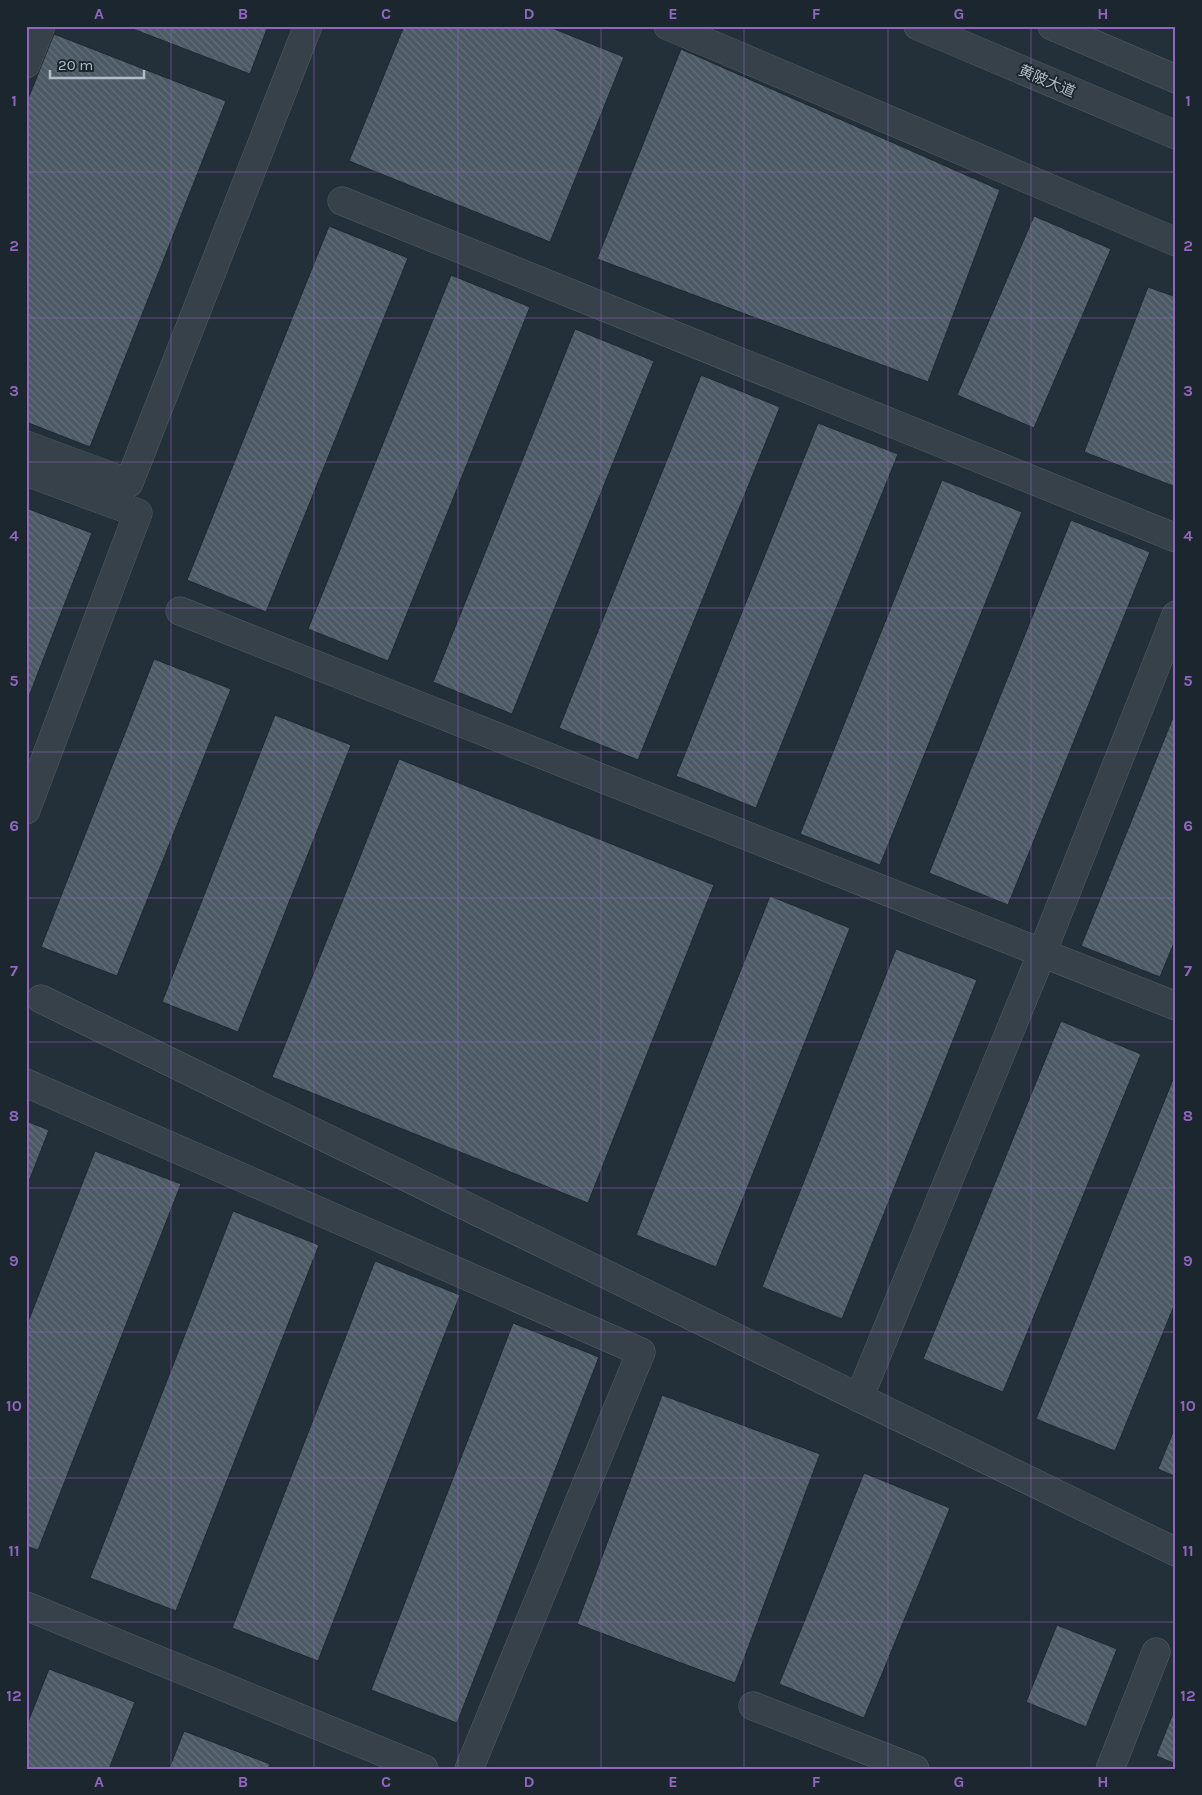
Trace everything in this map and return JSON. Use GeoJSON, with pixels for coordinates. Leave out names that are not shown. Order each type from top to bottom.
{"type":"FeatureCollection","features":[{"type":"Feature","properties":{"kind":"street"},"geometry":{"type":"LineString","coordinates":[[26,64],[41,26]]}},
{"type":"Feature","properties":{"kind":"street"},"geometry":{"type":"LineString","coordinates":[[26,445],[129,483],[308,26]]}},
{"type":"Feature","properties":{"kind":"street"},"geometry":{"type":"LineString","coordinates":[[668,26],[1176,242]]}},
{"type":"Feature","properties":{"kind":"street","name":"黄陂大道"},"geometry":{"type":"LineString","coordinates":[[918,26],[1176,135]]}},
{"type":"Feature","properties":{"kind":"street"},"geometry":{"type":"LineString","coordinates":[[1052,26],[1176,79]]}},
{"type":"Feature","properties":{"kind":"street"},"geometry":{"type":"LineString","coordinates":[[342,201],[1176,538]]}},
{"type":"Feature","properties":{"kind":"street"},"geometry":{"type":"LineString","coordinates":[[26,472],[138,513],[26,810]]}},
{"type":"Feature","properties":{"kind":"street"},"geometry":{"type":"LineString","coordinates":[[180,611],[1176,1006]]}},
{"type":"Feature","properties":{"kind":"street"},"geometry":{"type":"LineString","coordinates":[[859,1398],[1042,953],[1176,615]]}},
{"type":"Feature","properties":{"kind":"street"},"geometry":{"type":"LineString","coordinates":[[41,999],[1176,1552]]}},
{"type":"Feature","properties":{"kind":"street"},"geometry":{"type":"LineString","coordinates":[[26,1083],[641,1352],[469,1769]]}},
{"type":"Feature","properties":{"kind":"street"},"geometry":{"type":"LineString","coordinates":[[26,1606],[424,1769]]}},
{"type":"Feature","properties":{"kind":"street"},"geometry":{"type":"LineString","coordinates":[[1110,1769],[1156,1652]]}},
{"type":"Feature","properties":{"kind":"street"},"geometry":{"type":"LineString","coordinates":[[753,1706],[915,1769]]}},
{"type":"Feature","properties":{"kind":"building"},"geometry":{"type":"Polygon","coordinates":[[[125,26],[268,26],[250,74],[125,26]]]}},
{"type":"Feature","properties":{"kind":"building"},"geometry":{"type":"Polygon","coordinates":[[[404,26],[547,26],[624,57],[550,242],[349,161],[404,26]]]}},
{"type":"Feature","properties":{"kind":"building"},"geometry":{"type":"Polygon","coordinates":[[[54,34],[226,101],[90,447],[26,422],[26,104],[54,34]]]}},
{"type":"Feature","properties":{"kind":"building"},"geometry":{"type":"Polygon","coordinates":[[[681,49],[1000,190],[928,382],[597,259],[681,49]]]}},
{"type":"Feature","properties":{"kind":"building"},"geometry":{"type":"Polygon","coordinates":[[[1034,216],[1111,249],[1034,428],[957,395],[1034,216]]]}},
{"type":"Feature","properties":{"kind":"building"},"geometry":{"type":"Polygon","coordinates":[[[329,226],[408,258],[266,612],[187,580],[329,226]]]}},
{"type":"Feature","properties":{"kind":"building"},"geometry":{"type":"Polygon","coordinates":[[[451,275],[530,307],[388,661],[308,629],[451,275]]]}},
{"type":"Feature","properties":{"kind":"building"},"geometry":{"type":"Polygon","coordinates":[[[1148,287],[1176,297],[1176,487],[1084,452],[1148,287]]]}},
{"type":"Feature","properties":{"kind":"building"},"geometry":{"type":"Polygon","coordinates":[[[575,329],[654,361],[512,714],[433,682],[575,329]]]}},
{"type":"Feature","properties":{"kind":"building"},"geometry":{"type":"Polygon","coordinates":[[[701,375],[780,407],[638,760],[559,728],[701,375]]]}},
{"type":"Feature","properties":{"kind":"building"},"geometry":{"type":"Polygon","coordinates":[[[818,423],[898,454],[756,808],[676,776],[818,423]]]}},
{"type":"Feature","properties":{"kind":"building"},"geometry":{"type":"Polygon","coordinates":[[[942,480],[1022,512],[880,865],[800,834],[942,480]]]}},
{"type":"Feature","properties":{"kind":"building"},"geometry":{"type":"Polygon","coordinates":[[[26,508],[92,533],[26,704],[26,508]]]}},
{"type":"Feature","properties":{"kind":"building"},"geometry":{"type":"Polygon","coordinates":[[[1071,520],[1150,552],[1008,905],[929,873],[1071,520]]]}},
{"type":"Feature","properties":{"kind":"building"},"geometry":{"type":"Polygon","coordinates":[[[154,659],[231,689],[117,976],[41,947],[154,659]]]}},
{"type":"Feature","properties":{"kind":"building"},"geometry":{"type":"Polygon","coordinates":[[[1176,710],[1176,938],[1160,977],[1081,946],[1176,710]]]}},
{"type":"Feature","properties":{"kind":"building"},"geometry":{"type":"Polygon","coordinates":[[[275,715],[351,745],[238,1032],[162,1002],[275,715]]]}},
{"type":"Feature","properties":{"kind":"building"},"geometry":{"type":"Polygon","coordinates":[[[399,759],[714,885],[588,1203],[272,1077],[399,759]]]}},
{"type":"Feature","properties":{"kind":"building"},"geometry":{"type":"Polygon","coordinates":[[[770,896],[850,928],[716,1267],[636,1235],[770,896]]]}},
{"type":"Feature","properties":{"kind":"building"},"geometry":{"type":"Polygon","coordinates":[[[896,949],[977,980],[842,1319],[762,1287],[896,949]]]}},
{"type":"Feature","properties":{"kind":"building"},"geometry":{"type":"Polygon","coordinates":[[[1061,1021],[1141,1054],[1003,1392],[923,1359],[1061,1021]]]}},
{"type":"Feature","properties":{"kind":"building"},"geometry":{"type":"Polygon","coordinates":[[[1176,1072],[1176,1301],[1115,1451],[1036,1419],[1176,1072]]]}},
{"type":"Feature","properties":{"kind":"building"},"geometry":{"type":"Polygon","coordinates":[[[26,1121],[49,1130],[26,1189],[26,1121]]]}},
{"type":"Feature","properties":{"kind":"building"},"geometry":{"type":"Polygon","coordinates":[[[95,1151],[181,1184],[38,1550],[26,1546],[26,1327],[95,1151]]]}},
{"type":"Feature","properties":{"kind":"building"},"geometry":{"type":"Polygon","coordinates":[[[233,1211],[319,1245],[176,1611],[90,1578],[233,1211]]]}},
{"type":"Feature","properties":{"kind":"building"},"geometry":{"type":"Polygon","coordinates":[[[375,1261],[460,1295],[318,1661],[232,1628],[375,1261]]]}},
{"type":"Feature","properties":{"kind":"building"},"geometry":{"type":"Polygon","coordinates":[[[513,1323],[599,1357],[457,1723],[371,1690],[513,1323]]]}},
{"type":"Feature","properties":{"kind":"building"},"geometry":{"type":"Polygon","coordinates":[[[662,1395],[820,1454],[735,1683],[577,1624],[662,1395]]]}},
{"type":"Feature","properties":{"kind":"building"},"geometry":{"type":"Polygon","coordinates":[[[1176,1425],[1176,1477],[1158,1469],[1176,1425]]]}},
{"type":"Feature","properties":{"kind":"building"},"geometry":{"type":"Polygon","coordinates":[[[864,1473],[950,1508],[864,1718],[779,1684],[864,1473]]]}},
{"type":"Feature","properties":{"kind":"building"},"geometry":{"type":"Polygon","coordinates":[[[1057,1625],[1117,1649],[1086,1727],[1026,1702],[1057,1625]]]}},
{"type":"Feature","properties":{"kind":"building"},"geometry":{"type":"Polygon","coordinates":[[[49,1669],[135,1702],[109,1769],[26,1769],[26,1727],[49,1669]]]}},
{"type":"Feature","properties":{"kind":"building"},"geometry":{"type":"Polygon","coordinates":[[[1176,1706],[1176,1764],[1156,1756],[1176,1706]]]}},
{"type":"Feature","properties":{"kind":"building"},"geometry":{"type":"Polygon","coordinates":[[[184,1731],[270,1764],[268,1769],[169,1769],[184,1731]]]}}]}
